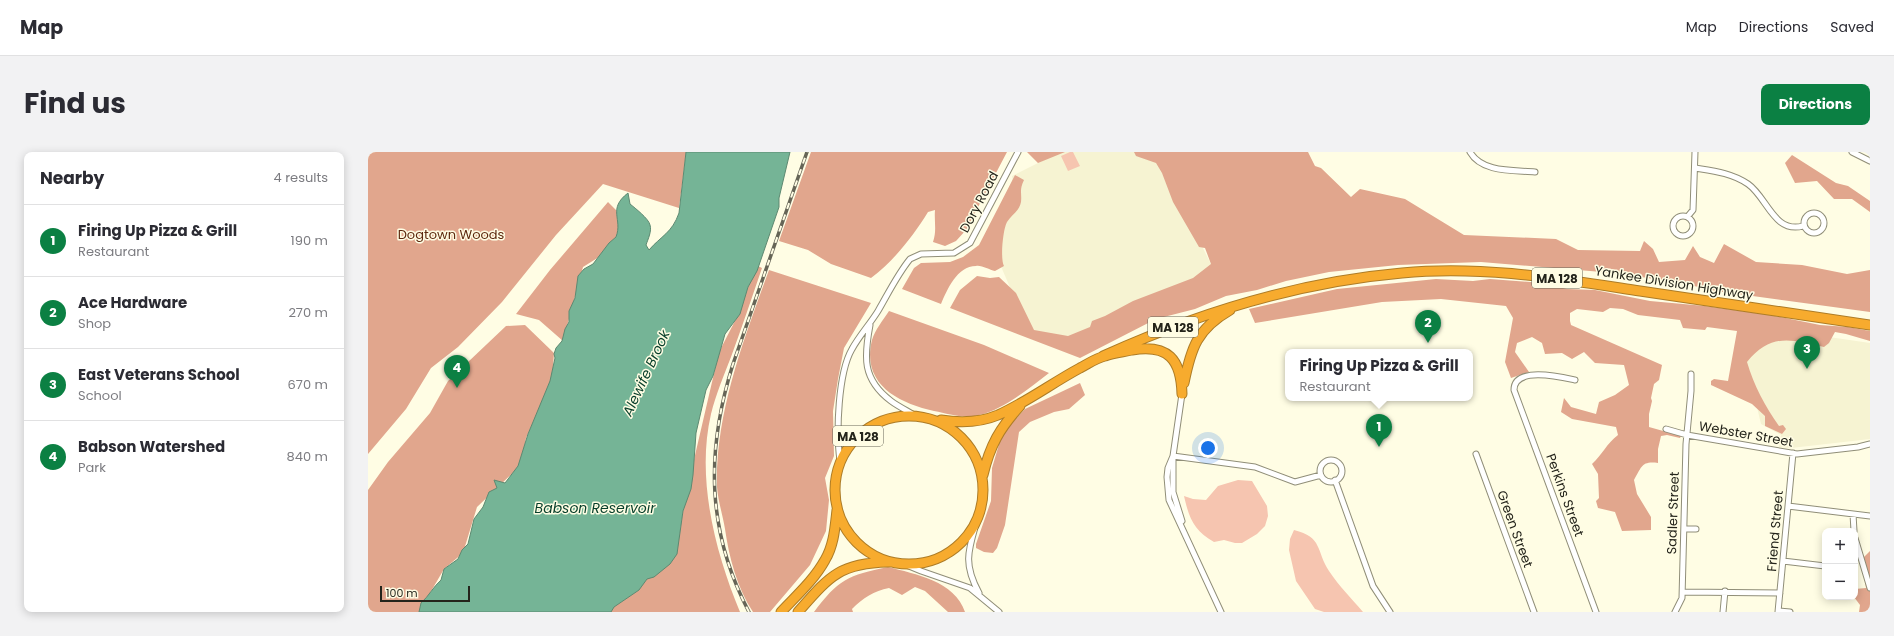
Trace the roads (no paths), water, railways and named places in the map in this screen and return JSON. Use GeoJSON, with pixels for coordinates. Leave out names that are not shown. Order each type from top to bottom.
{"type":"FeatureCollection","features":[{"type":"Feature","properties":{"kind":"highway","name":"Yankee Division Highway"},"geometry":{"type":"LineString","coordinates":[[1104,356],[1140,339],[1199,316],[1243,303],[1310,286],[1402,272],[1444,271],[1521,273],[1870,325]]}},
{"type":"Feature","properties":{"kind":"highway"},"geometry":{"type":"LineString","coordinates":[[1182,394],[1189,357],[1195,341],[1211,322],[1243,303]]}},
{"type":"Feature","properties":{"kind":"highway"},"geometry":{"type":"LineString","coordinates":[[1104,356],[1144,348],[1161,350],[1171,356],[1176,364],[1180,373],[1182,394]]}},
{"type":"Feature","properties":{"kind":"highway","name":"MA 128"},"geometry":{"type":"LineString","coordinates":[[781,612],[812,578],[825,560],[832,542],[837,508],[835,489],[840,460],[852,443],[868,428],[890,418],[916,416],[954,422],[982,421],[998,415],[1025,401],[1062,377],[1104,356]]}},
{"type":"Feature","properties":{"kind":"highway","name":"MA 128"},"geometry":{"type":"LineString","coordinates":[[798,612],[831,577],[844,569],[861,564],[892,562],[904,564],[921,563],[946,554],[966,538],[978,517],[984,492],[982,476],[987,456],[997,435],[1025,401]]}},
{"type":"Feature","properties":{"kind":"highway"},"geometry":{"type":"LineString","coordinates":[[930,418],[947,425],[961,436],[975,455],[982,476]]}},
{"type":"Feature","properties":{"kind":"highway"},"geometry":{"type":"LineString","coordinates":[[837,508],[846,529],[857,543],[869,552],[892,562]]}},
{"type":"Feature","properties":{"kind":"street","name":"Dory Road"},"geometry":{"type":"LineString","coordinates":[[840,460],[838,449],[842,377],[852,349],[870,324],[910,259],[921,254],[954,253],[970,242],[1018,152]]}},
{"type":"Feature","properties":{"kind":"street"},"geometry":{"type":"LineString","coordinates":[[1470,152],[1477,162],[1486,166],[1500,169],[1535,172]]}},
{"type":"Feature","properties":{"kind":"street"},"geometry":{"type":"LineString","coordinates":[[1688,216],[1693,210],[1695,152]]}},
{"type":"Feature","properties":{"kind":"street"},"geometry":{"type":"LineString","coordinates":[[1852,152],[1870,161]]}},
{"type":"Feature","properties":{"kind":"street"},"geometry":{"type":"LineString","coordinates":[[1695,168],[1728,174],[1736,177],[1756,192],[1767,209],[1782,223],[1790,227],[1803,226]]}},
{"type":"Feature","properties":{"kind":"street"},"geometry":{"type":"LineString","coordinates":[[1813,212],[1821,216],[1824,222],[1822,229],[1817,232],[1808,232],[1803,226],[1805,218],[1813,212]]}},
{"type":"Feature","properties":{"kind":"street"},"geometry":{"type":"LineString","coordinates":[[1688,216],[1693,225],[1689,234],[1682,236],[1676,234],[1672,226],[1676,218],[1688,216]]}},
{"type":"Feature","properties":{"kind":"street","name":"Dory Road"},"geometry":{"type":"LineString","coordinates":[[870,324],[865,353],[866,363],[872,380],[884,395],[892,402],[916,416]]}},
{"type":"Feature","properties":{"kind":"street","name":"Perkins Street"},"geometry":{"type":"LineString","coordinates":[[1575,380],[1538,374],[1521,379],[1514,387],[1596,612]]}},
{"type":"Feature","properties":{"kind":"street","name":"Sadler Street"},"geometry":{"type":"LineString","coordinates":[[1683,592],[1687,435],[1691,374]]}},
{"type":"Feature","properties":{"kind":"street"},"geometry":{"type":"LineString","coordinates":[[1182,394],[1173,456],[1168,468],[1167,489],[1175,514],[1185,532],[1221,612]]}},
{"type":"Feature","properties":{"kind":"street","name":"Webster Street"},"geometry":{"type":"LineString","coordinates":[[1666,429],[1687,435],[1793,453],[1858,447],[1870,444]]}},
{"type":"Feature","properties":{"kind":"street","name":"Friend Street"},"geometry":{"type":"LineString","coordinates":[[1778,611],[1793,453]]}},
{"type":"Feature","properties":{"kind":"street","name":"Green Street"},"geometry":{"type":"LineString","coordinates":[[1476,454],[1534,612]]}},
{"type":"Feature","properties":{"kind":"street"},"geometry":{"type":"LineString","coordinates":[[1173,456],[1255,467],[1295,482],[1321,475]]}},
{"type":"Feature","properties":{"kind":"street"},"geometry":{"type":"LineString","coordinates":[[1335,461],[1341,469],[1340,476],[1335,480],[1325,480],[1321,475],[1320,468],[1324,462],[1335,461]]}},
{"type":"Feature","properties":{"kind":"street"},"geometry":{"type":"LineString","coordinates":[[1335,480],[1373,586],[1390,612]]}},
{"type":"Feature","properties":{"kind":"street"},"geometry":{"type":"LineString","coordinates":[[1788,506],[1870,516]]}},
{"type":"Feature","properties":{"kind":"street"},"geometry":{"type":"LineString","coordinates":[[1852,514],[1854,528]]}},
{"type":"Feature","properties":{"kind":"street"},"geometry":{"type":"LineString","coordinates":[[978,517],[969,550],[968,564],[972,578],[981,596]]}},
{"type":"Feature","properties":{"kind":"street"},"geometry":{"type":"LineString","coordinates":[[1684,529],[1696,529]]}},
{"type":"Feature","properties":{"kind":"street"},"geometry":{"type":"LineString","coordinates":[[1858,548],[1870,588]]}},
{"type":"Feature","properties":{"kind":"street"},"geometry":{"type":"LineString","coordinates":[[1783,561],[1822,566]]}},
{"type":"Feature","properties":{"kind":"street"},"geometry":{"type":"LineString","coordinates":[[904,564],[960,583],[970,588],[999,612]]}},
{"type":"Feature","properties":{"kind":"street"},"geometry":{"type":"LineString","coordinates":[[1724,612],[1725,591]]}},
{"type":"Feature","properties":{"kind":"street"},"geometry":{"type":"LineString","coordinates":[[1675,612],[1682,598],[1683,592],[1725,591],[1780,593]]}},
{"type":"Feature","properties":{"kind":"street"},"geometry":{"type":"LineString","coordinates":[[1778,611],[1790,612]]}},
{"type":"Feature","properties":{"kind":"water","name":"Babson Reservoir"},"geometry":{"type":"Polygon","coordinates":[[[686,152],[790,152],[779,198],[779,207],[757,271],[748,287],[740,314],[725,334],[713,376],[706,390],[696,433],[691,489],[683,511],[677,554],[670,564],[654,577],[647,579],[639,590],[614,607],[611,612],[419,612],[421,603],[441,580],[444,569],[458,559],[462,550],[468,544],[474,519],[483,507],[489,492],[497,488],[494,480],[505,483],[518,466],[528,434],[550,381],[556,348],[562,341],[565,329],[569,322],[569,311],[575,298],[578,276],[584,269],[593,264],[609,243],[616,237],[618,231],[618,204],[628,193],[630,204],[647,220],[650,227],[650,235],[646,245],[649,250],[670,230],[679,213],[686,152]]]}},
{"type":"Feature","properties":{"kind":"railway"},"geometry":{"type":"LineString","coordinates":[[749,612],[735,581],[725,551],[718,520],[715,490],[715,459],[718,428],[724,396],[733,364],[807,152]]}},
{"type":"Feature","properties":{"kind":"place","name":"Ace Hardware"},"geometry":{"type":"Point","coordinates":[1428,343]}},
{"type":"Feature","properties":{"kind":"place","name":"East Veterans School"},"geometry":{"type":"Point","coordinates":[1807,369]}},
{"type":"Feature","properties":{"kind":"place","name":"Babson Watershed"},"geometry":{"type":"Point","coordinates":[457,388]}},
{"type":"Feature","properties":{"kind":"place","name":"Firing Up Pizza & Grill"},"geometry":{"type":"Point","coordinates":[1379,447]}},
{"type":"Feature","properties":{"kind":"park label","name":"Dogtown Woods"},"geometry":{"type":"Point","coordinates":[451,234]}},
{"type":"Feature","properties":{"kind":"water label","name":"Alewife Brook"},"geometry":{"type":"Point","coordinates":[646,373]}}]}
